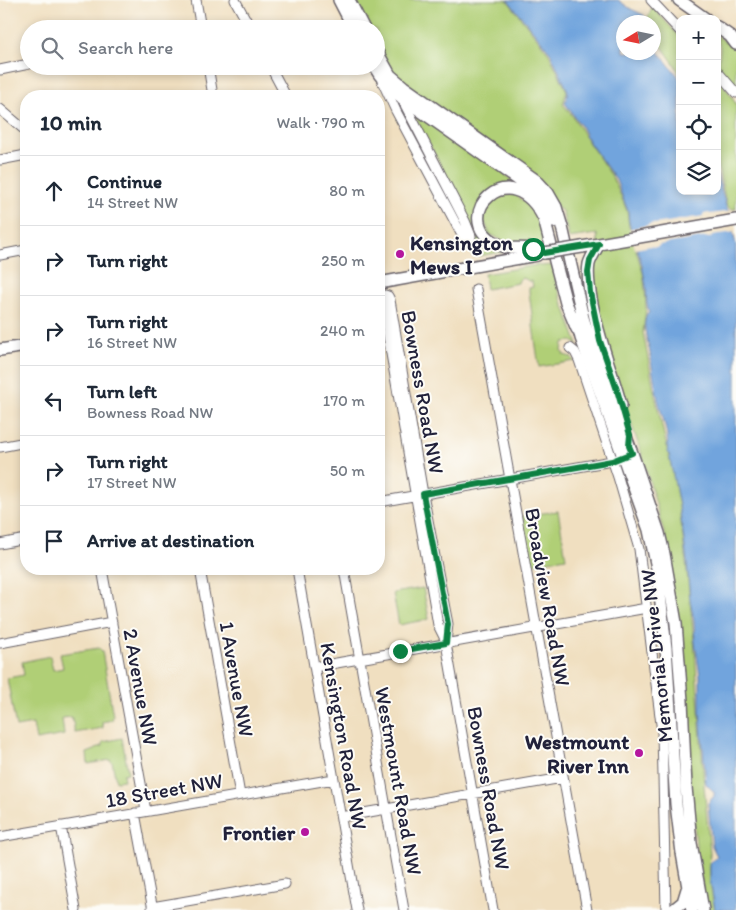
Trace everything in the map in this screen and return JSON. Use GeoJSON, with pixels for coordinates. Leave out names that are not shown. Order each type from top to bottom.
{"type":"FeatureCollection","features":[{"type":"Feature","properties":{"kind":"main road"},"geometry":{"type":"LineString","coordinates":[[338,0],[349,20]]}},
{"type":"Feature","properties":{"kind":"main road"},"geometry":{"type":"LineString","coordinates":[[349,0],[359,20]]}},
{"type":"Feature","properties":{"kind":"main road"},"geometry":{"type":"LineString","coordinates":[[683,3],[694,15]]}},
{"type":"Feature","properties":{"kind":"main road"},"geometry":{"type":"LineString","coordinates":[[683,3],[700,15]]}},
{"type":"Feature","properties":{"kind":"main road"},"geometry":{"type":"LineString","coordinates":[[721,24],[734,38]]}},
{"type":"Feature","properties":{"kind":"main road"},"geometry":{"type":"LineString","coordinates":[[721,30],[734,38]]}},
{"type":"Feature","properties":{"kind":"main road","name":"Memorial Drive NW"},"geometry":{"type":"LineString","coordinates":[[385,66],[390,75],[414,95],[533,178],[548,193],[556,207],[583,318],[628,452],[657,568],[666,648],[676,804],[682,853],[703,910]]}},
{"type":"Feature","properties":{"kind":"main road","name":"Memorial Drive NW"},"geometry":{"type":"LineString","coordinates":[[380,75],[401,97],[519,179],[540,197],[550,213],[581,338],[628,452]]}},
{"type":"Feature","properties":{"kind":"main road"},"geometry":{"type":"LineString","coordinates":[[544,253],[533,249],[505,247],[485,236],[480,225],[479,212],[482,204],[489,196],[500,190],[514,190],[528,196],[539,208],[544,219],[566,303],[581,338]]}},
{"type":"Feature","properties":{"kind":"main road"},"geometry":{"type":"LineString","coordinates":[[385,282],[736,220]]}},
{"type":"Feature","properties":{"kind":"main road"},"geometry":{"type":"LineString","coordinates":[[599,244],[590,260],[588,272],[590,292],[600,341],[630,435],[628,452]]}},
{"type":"Feature","properties":{"kind":"main road"},"geometry":{"type":"LineString","coordinates":[[0,350],[20,347]]}},
{"type":"Feature","properties":{"kind":"main road"},"geometry":{"type":"LineString","coordinates":[[673,910],[683,902],[693,885]]}},
{"type":"Feature","properties":{"kind":"main road","name":"Memorial Drive NW"},"geometry":{"type":"LineString","coordinates":[[692,910],[693,885]]}},
{"type":"Feature","properties":{"kind":"street"},"geometry":{"type":"LineString","coordinates":[[196,0],[199,20]]}},
{"type":"Feature","properties":{"kind":"street"},"geometry":{"type":"LineString","coordinates":[[234,0],[245,20]]}},
{"type":"Feature","properties":{"kind":"street"},"geometry":{"type":"LineString","coordinates":[[651,0],[676,27]]}},
{"type":"Feature","properties":{"kind":"street"},"geometry":{"type":"LineString","coordinates":[[0,70],[20,66]]}},
{"type":"Feature","properties":{"kind":"street"},"geometry":{"type":"LineString","coordinates":[[210,75],[212,90]]}},
{"type":"Feature","properties":{"kind":"street"},"geometry":{"type":"LineString","coordinates":[[275,75],[283,90]]}},
{"type":"Feature","properties":{"kind":"street","name":"Memorial Drive NW"},"geometry":{"type":"LineString","coordinates":[[378,75],[465,241],[468,242],[471,236],[465,221],[390,75]]}},
{"type":"Feature","properties":{"kind":"street"},"geometry":{"type":"LineString","coordinates":[[721,76],[736,94]]}},
{"type":"Feature","properties":{"kind":"street"},"geometry":{"type":"LineString","coordinates":[[0,109],[20,126]]}},
{"type":"Feature","properties":{"kind":"street"},"geometry":{"type":"LineString","coordinates":[[0,160],[20,156]]}},
{"type":"Feature","properties":{"kind":"street"},"geometry":{"type":"LineString","coordinates":[[0,255],[20,251]]}},
{"type":"Feature","properties":{"kind":"street","name":"Broadview Road NW"},"geometry":{"type":"LineString","coordinates":[[476,290],[587,910]]}},
{"type":"Feature","properties":{"kind":"street","name":"Bowness Road NW"},"geometry":{"type":"LineString","coordinates":[[385,320],[419,495],[438,624],[446,643],[493,910]]}},
{"type":"Feature","properties":{"kind":"street"},"geometry":{"type":"LineString","coordinates":[[570,348],[575,352],[579,360],[639,549],[662,732],[666,910]]}},
{"type":"Feature","properties":{"kind":"street"},"geometry":{"type":"LineString","coordinates":[[0,447],[20,443]]}},
{"type":"Feature","properties":{"kind":"street"},"geometry":{"type":"LineString","coordinates":[[385,501],[612,461],[628,452]]}},
{"type":"Feature","properties":{"kind":"street"},"geometry":{"type":"LineString","coordinates":[[0,544],[20,540]]}},
{"type":"Feature","properties":{"kind":"street","name":"2 Avenue NW"},"geometry":{"type":"LineString","coordinates":[[103,575],[146,811]]}},
{"type":"Feature","properties":{"kind":"street","name":"1 Avenue NW"},"geometry":{"type":"LineString","coordinates":[[201,575],[240,795]]}},
{"type":"Feature","properties":{"kind":"street","name":"Kensington Road NW"},"geometry":{"type":"LineString","coordinates":[[298,575],[357,910]]}},
{"type":"Feature","properties":{"kind":"street","name":"Westmount Road NW"},"geometry":{"type":"LineString","coordinates":[[345,575],[404,910]]}},
{"type":"Feature","properties":{"kind":"street"},"geometry":{"type":"LineString","coordinates":[[314,667],[647,608]]}},
{"type":"Feature","properties":{"kind":"street"},"geometry":{"type":"LineString","coordinates":[[0,643],[112,622]]}},
{"type":"Feature","properties":{"kind":"street"},"geometry":{"type":"LineString","coordinates":[[341,817],[562,778]]}},
{"type":"Feature","properties":{"kind":"street","name":"18 Street NW"},"geometry":{"type":"LineString","coordinates":[[0,837],[334,779]]}},
{"type":"Feature","properties":{"kind":"street"},"geometry":{"type":"LineString","coordinates":[[135,813],[152,908],[285,884]]}},
{"type":"Feature","properties":{"kind":"street"},"geometry":{"type":"LineString","coordinates":[[61,826],[76,910]]}},
{"type":"Feature","properties":{"kind":"green space"},"geometry":{"type":"Polygon","coordinates":[[[353,0],[507,0],[548,52],[567,91],[563,104],[611,175],[627,211],[629,227],[643,273],[646,309],[643,332],[679,507],[686,562],[695,651],[711,889],[715,910],[706,910],[696,845],[668,547],[642,455],[605,345],[591,273],[598,246],[597,234],[569,238],[562,211],[410,89],[392,71],[385,59],[385,20],[363,20],[353,0]]]}},
{"type":"Feature","properties":{"kind":"green space"},"geometry":{"type":"Polygon","coordinates":[[[652,7],[659,15],[649,15],[652,7]]]}},
{"type":"Feature","properties":{"kind":"green space"},"geometry":{"type":"Polygon","coordinates":[[[661,17],[676,33],[676,67],[661,45],[661,17]]]}},
{"type":"Feature","properties":{"kind":"green space"},"geometry":{"type":"Polygon","coordinates":[[[721,38],[736,50],[736,90],[721,71],[721,38]]]}},
{"type":"Feature","properties":{"kind":"green space"},"geometry":{"type":"Polygon","coordinates":[[[721,82],[736,104],[736,209],[731,209],[727,206],[721,181],[721,82]]]}},
{"type":"Feature","properties":{"kind":"green space"},"geometry":{"type":"Polygon","coordinates":[[[412,111],[529,191],[502,187],[475,215],[503,252],[473,257],[469,248],[473,247],[478,239],[412,111]]]}},
{"type":"Feature","properties":{"kind":"green space"},"geometry":{"type":"Polygon","coordinates":[[[514,194],[535,209],[544,237],[541,244],[507,243],[490,234],[482,216],[483,213],[496,196],[514,194]]]}},
{"type":"Feature","properties":{"kind":"green space"},"geometry":{"type":"Polygon","coordinates":[[[537,265],[552,265],[561,298],[578,345],[572,341],[564,342],[562,351],[564,355],[571,357],[575,361],[539,367],[529,292],[529,288],[533,287],[532,281],[521,278],[518,283],[486,289],[484,274],[537,265]]]}},
{"type":"Feature","properties":{"kind":"green space"},"geometry":{"type":"Polygon","coordinates":[[[558,511],[566,558],[530,564],[522,516],[558,511]]]}},
{"type":"Feature","properties":{"kind":"green space"},"geometry":{"type":"Polygon","coordinates":[[[423,588],[429,619],[399,625],[393,593],[423,588]]]}},
{"type":"Feature","properties":{"kind":"green space"},"geometry":{"type":"Polygon","coordinates":[[[99,648],[102,651],[113,716],[112,720],[102,722],[103,728],[75,733],[72,717],[62,718],[64,735],[36,740],[33,724],[16,727],[7,678],[24,675],[22,662],[50,656],[53,670],[63,668],[60,654],[99,648]]]}},
{"type":"Feature","properties":{"kind":"green space"},"geometry":{"type":"Polygon","coordinates":[[[122,738],[128,773],[123,774],[124,780],[116,781],[110,760],[88,764],[87,753],[103,746],[103,742],[122,738]]]}},
{"type":"Feature","properties":{"kind":"water"},"geometry":{"type":"Polygon","coordinates":[[[508,0],[618,0],[644,15],[616,15],[616,60],[661,60],[661,55],[676,74],[676,195],[721,195],[721,189],[736,245],[736,910],[715,910],[710,879],[710,863],[717,856],[712,846],[708,803],[714,796],[714,792],[706,784],[700,712],[700,676],[687,561],[679,505],[669,454],[667,453],[667,433],[658,400],[645,332],[646,316],[649,312],[642,265],[629,222],[628,211],[616,180],[589,142],[581,126],[565,103],[568,91],[550,52],[508,0]]]}},
{"type":"Feature","properties":{"kind":"pier"},"geometry":{"type":"Polygon","coordinates":[[[731,211],[735,232],[659,245],[658,247],[651,246],[635,249],[629,229],[654,223],[703,216],[703,214],[731,211]]]}},
{"type":"Feature","properties":{"kind":"place","name":"Kensington Mews I"},"geometry":{"type":"Point","coordinates":[400,254]}},
{"type":"Feature","properties":{"kind":"place","name":"Westmount River Inn"},"geometry":{"type":"Point","coordinates":[639,753]}},
{"type":"Feature","properties":{"kind":"place","name":"Frontier"},"geometry":{"type":"Point","coordinates":[305,832]}},
{"type":"Feature","properties":{"kind":"route"},"geometry":{"type":"LineString","coordinates":[[400,651],[446,643],[448,624],[423,494],[612,461],[632,453],[629,446],[630,435],[600,341],[590,292],[588,272],[590,260],[599,244],[544,253],[533,249]]}}]}
